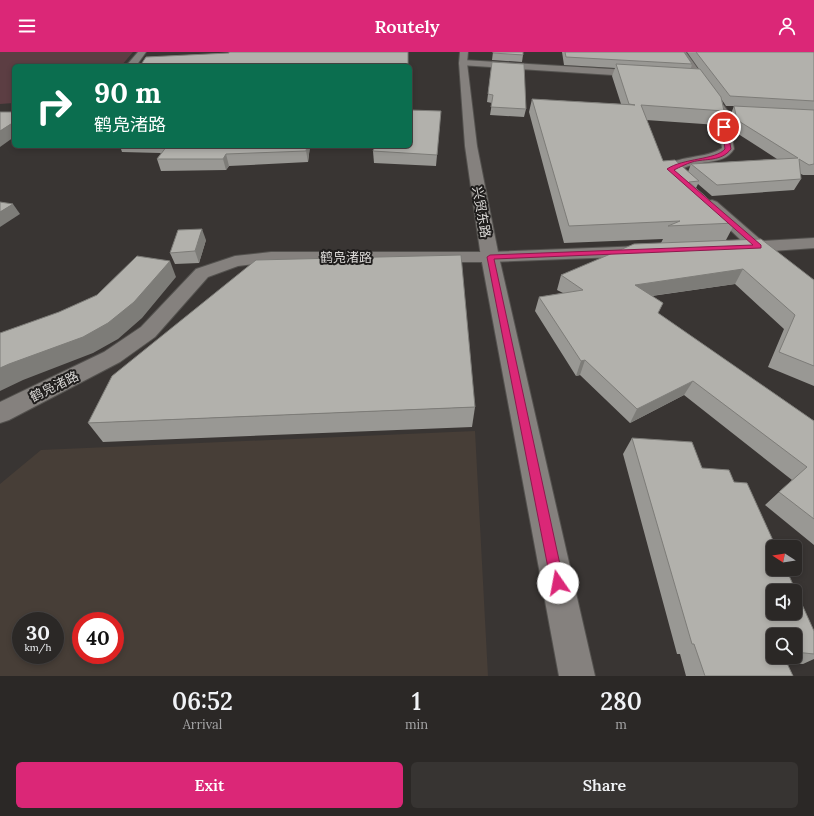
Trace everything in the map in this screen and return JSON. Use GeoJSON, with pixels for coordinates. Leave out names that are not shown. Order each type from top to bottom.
{"type":"FeatureCollection","features":[{"type":"Feature","properties":{"kind":"street"},"geometry":{"type":"LineString","coordinates":[[133,64],[142,52]]}},
{"type":"Feature","properties":{"kind":"street"},"geometry":{"type":"LineString","coordinates":[[682,52],[699,77],[726,110],[728,149],[718,157],[692,161],[670,169],[759,247]]}},
{"type":"Feature","properties":{"kind":"street"},"geometry":{"type":"LineString","coordinates":[[464,58],[656,74]]}},
{"type":"Feature","properties":{"kind":"street","name":"兴贸东路"},"geometry":{"type":"LineString","coordinates":[[464,58],[471,146],[490,257],[577,676]]}},
{"type":"Feature","properties":{"kind":"street"},"geometry":{"type":"LineString","coordinates":[[685,76],[699,77]]}},
{"type":"Feature","properties":{"kind":"street"},"geometry":{"type":"LineString","coordinates":[[727,248],[814,243]]}},
{"type":"Feature","properties":{"kind":"street","name":"鹤凫渚路"},"geometry":{"type":"LineString","coordinates":[[0,413],[112,357],[148,332],[202,272],[235,261],[270,257],[490,257],[656,251]]}},
{"type":"Feature","properties":{"kind":"shaded area"},"geometry":{"type":"Polygon","coordinates":[[[0,52],[133,52],[123,64],[12,64],[12,103],[0,104],[0,52]]]}},
{"type":"Feature","properties":{"kind":"shaded area"},"geometry":{"type":"Polygon","coordinates":[[[475,431],[488,676],[0,676],[0,484],[41,450],[475,431]]]}},
{"type":"Feature","properties":{"kind":"building"},"geometry":{"type":"Polygon","coordinates":[[[408,52],[408,64],[141,64],[146,57],[229,53],[408,52]]]}},
{"type":"Feature","properties":{"kind":"building"},"geometry":{"type":"Polygon","coordinates":[[[523,52],[523,55],[493,53],[523,52]]]}},
{"type":"Feature","properties":{"kind":"building"},"geometry":{"type":"Polygon","coordinates":[[[565,52],[684,52],[692,64],[566,57],[565,52]]]}},
{"type":"Feature","properties":{"kind":"building"},"geometry":{"type":"Polygon","coordinates":[[[696,52],[814,52],[814,101],[730,96],[696,52]]]}},
{"type":"Feature","properties":{"kind":"building"},"geometry":{"type":"Polygon","coordinates":[[[492,62],[524,64],[526,109],[491,107],[493,95],[488,94],[492,62]]]}},
{"type":"Feature","properties":{"kind":"building"},"geometry":{"type":"Polygon","coordinates":[[[616,64],[700,69],[721,97],[724,111],[641,105],[663,161],[675,160],[699,181],[689,182],[735,223],[668,226],[680,221],[569,226],[532,99],[635,105],[629,104],[616,64]]]}},
{"type":"Feature","properties":{"kind":"building"},"geometry":{"type":"Polygon","coordinates":[[[734,106],[814,110],[814,164],[809,165],[799,159],[801,179],[717,185],[691,164],[798,158],[737,120],[734,106]]]}},
{"type":"Feature","properties":{"kind":"building"},"geometry":{"type":"Polygon","coordinates":[[[412,110],[441,111],[437,155],[373,151],[374,148],[412,148],[412,110]]]}},
{"type":"Feature","properties":{"kind":"building"},"geometry":{"type":"Polygon","coordinates":[[[0,112],[12,112],[12,123],[0,131],[0,112]]]}},
{"type":"Feature","properties":{"kind":"building"},"geometry":{"type":"Polygon","coordinates":[[[165,148],[307,148],[306,151],[226,154],[223,159],[157,159],[165,148]]]}},
{"type":"Feature","properties":{"kind":"building"},"geometry":{"type":"Polygon","coordinates":[[[0,202],[13,204],[0,212],[0,202]]]}},
{"type":"Feature","properties":{"kind":"building"},"geometry":{"type":"Polygon","coordinates":[[[202,229],[195,251],[170,253],[178,230],[202,229]]]}},
{"type":"Feature","properties":{"kind":"building"},"geometry":{"type":"Polygon","coordinates":[[[761,239],[814,280],[814,366],[779,352],[795,315],[743,269],[635,285],[663,303],[658,313],[814,421],[814,519],[779,492],[807,467],[693,381],[637,409],[585,360],[581,361],[539,297],[583,290],[561,275],[634,244],[761,239]]]}},
{"type":"Feature","properties":{"kind":"building"},"geometry":{"type":"Polygon","coordinates":[[[461,255],[475,407],[88,423],[112,376],[256,260],[461,255]]]}},
{"type":"Feature","properties":{"kind":"building"},"geometry":{"type":"Polygon","coordinates":[[[137,256],[170,261],[134,302],[108,323],[83,337],[0,368],[0,333],[59,312],[97,295],[137,256]]]}},
{"type":"Feature","properties":{"kind":"building"},"geometry":{"type":"Polygon","coordinates":[[[632,438],[692,442],[702,468],[729,470],[734,482],[747,483],[773,540],[766,540],[766,576],[789,576],[793,584],[766,584],[766,620],[802,620],[802,604],[814,631],[814,654],[802,653],[802,628],[766,628],[766,664],[787,664],[793,676],[705,676],[694,644],[692,644],[632,438]]]}},
{"type":"Feature","properties":{"kind":"route"},"geometry":{"type":"LineString","coordinates":[[558,583],[490,257],[759,247],[670,169],[692,161],[718,157],[724,153],[728,149],[724,127]]}}]}
